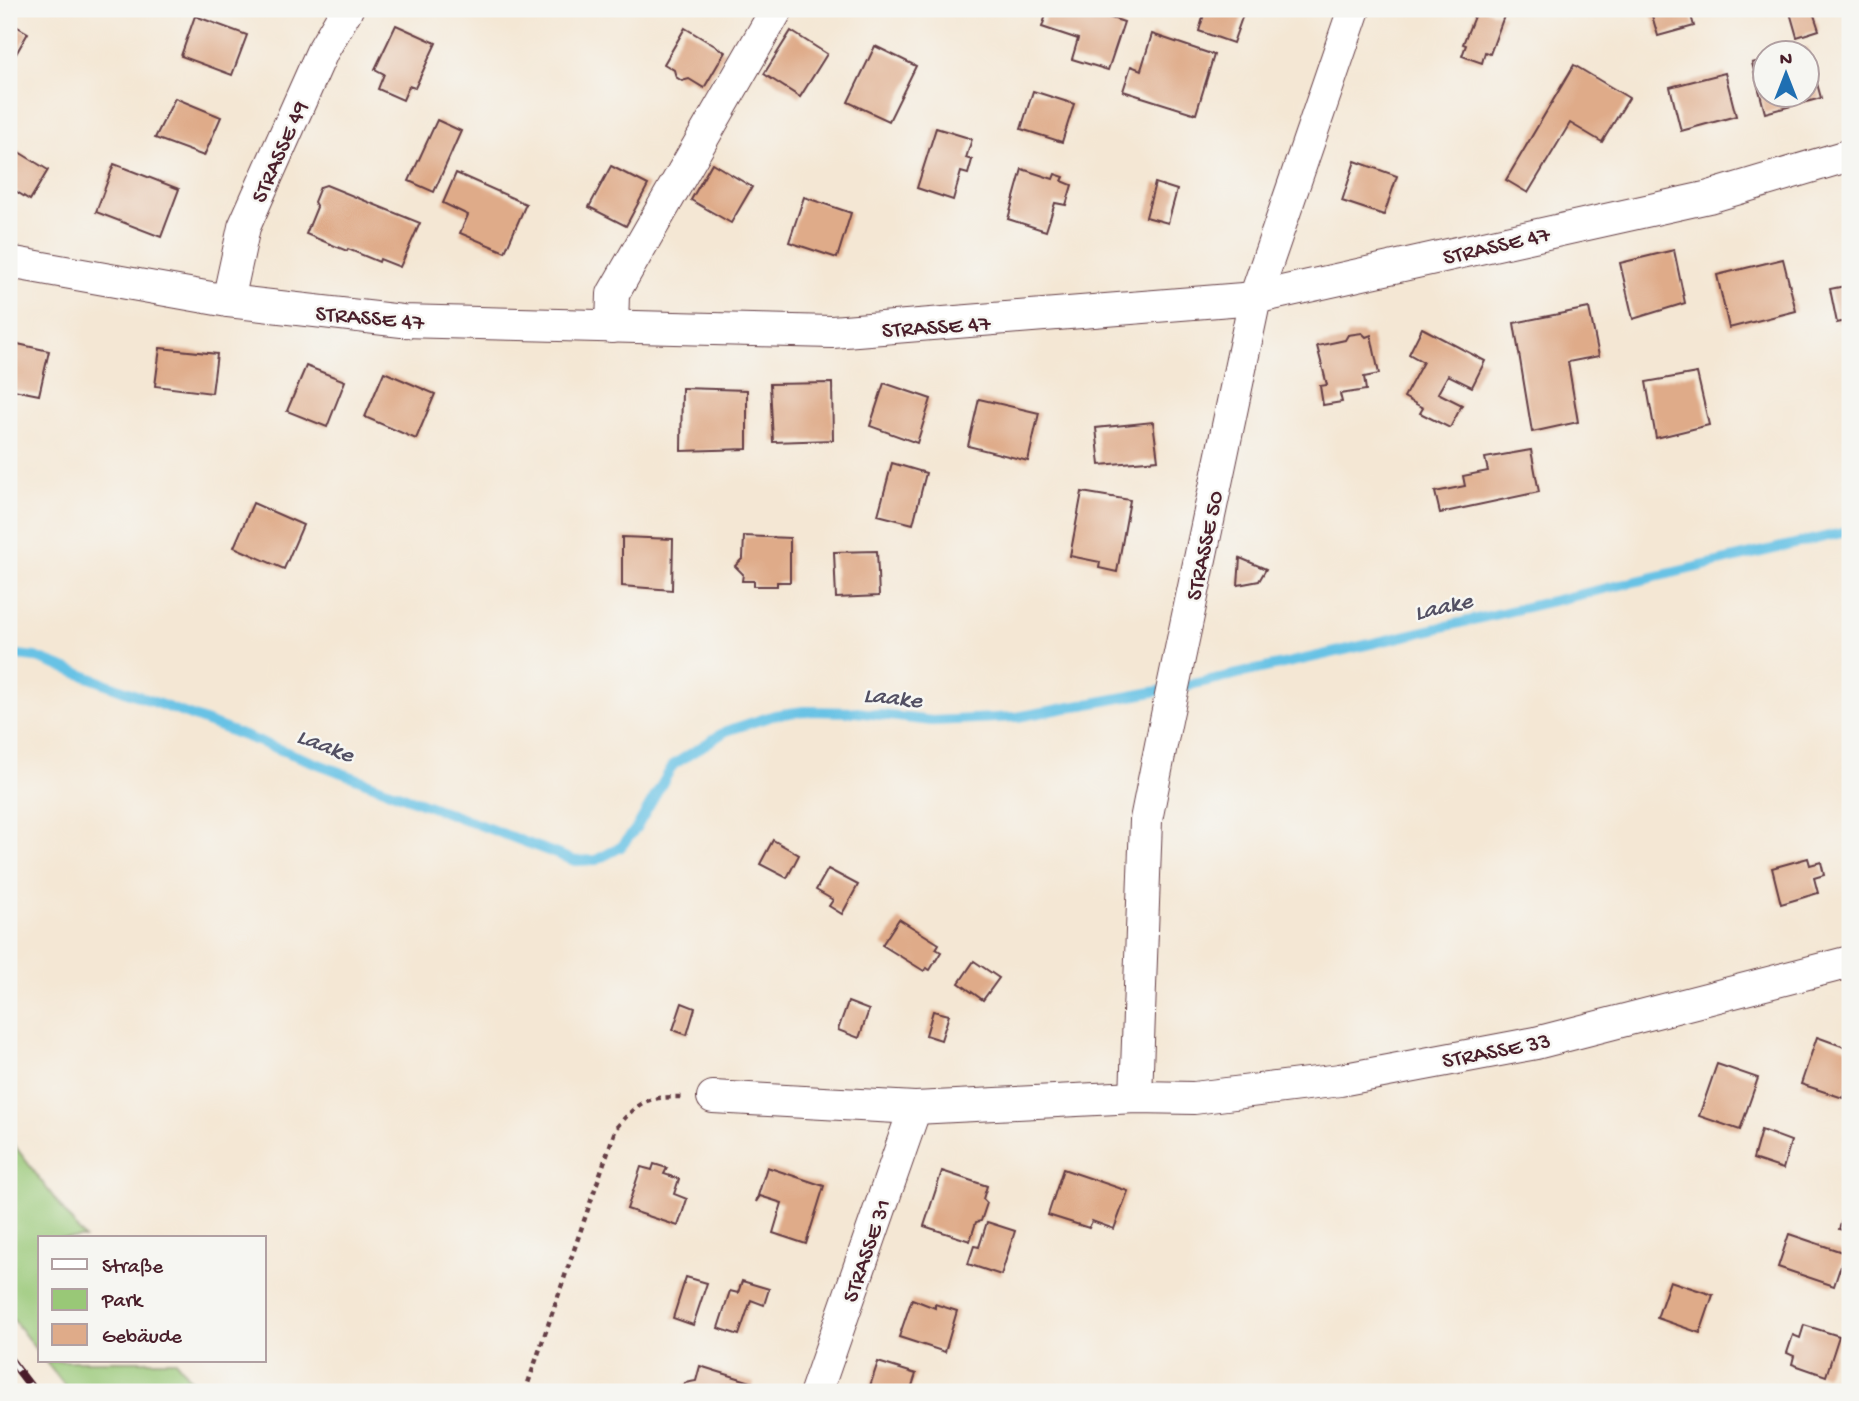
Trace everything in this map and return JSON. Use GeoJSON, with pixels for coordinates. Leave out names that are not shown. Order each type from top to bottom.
{"type":"FeatureCollection","features":[{"type":"Feature","properties":{"kind":"street","name":"STRASSE 49"},"geometry":{"type":"LineString","coordinates":[[228,300],[244,227],[322,52],[347,9]]}},
{"type":"Feature","properties":{"kind":"street"},"geometry":{"type":"LineString","coordinates":[[612,327],[613,294],[777,9]]}},
{"type":"Feature","properties":{"kind":"street","name":"STRASSE 50"},"geometry":{"type":"LineString","coordinates":[[1136,1097],[1146,820],[1166,720],[1255,298],[1354,9]]}},
{"type":"Feature","properties":{"kind":"street","name":"STRASSE 47"},"geometry":{"type":"LineString","coordinates":[[9,262],[228,300],[402,321],[832,332],[1255,298],[1709,197],[1850,155]]}},
{"type":"Feature","properties":{"kind":"street","name":"STRASSE 33"},"geometry":{"type":"LineString","coordinates":[[1136,1097],[1184,1099],[1340,1080],[1536,1042],[1850,962]]}},
{"type":"Feature","properties":{"kind":"street"},"geometry":{"type":"LineString","coordinates":[[713,1097],[915,1108],[1136,1097]]}},
{"type":"Feature","properties":{"kind":"street","name":"STRASSE 31"},"geometry":{"type":"LineString","coordinates":[[816,1392],[915,1108]]}},
{"type":"Feature","properties":{"kind":"path"},"geometry":{"type":"LineString","coordinates":[[525,1392],[616,1128],[633,1109],[654,1097],[713,1097]]}},
{"type":"Feature","properties":{"kind":"green space"},"geometry":{"type":"Polygon","coordinates":[[[9,1138],[82,1236],[38,1236],[38,1352],[9,1314],[9,1138]]]}},
{"type":"Feature","properties":{"kind":"green space"},"geometry":{"type":"Polygon","coordinates":[[[46,1362],[177,1362],[200,1392],[70,1392],[46,1362]]]}},
{"type":"Feature","properties":{"kind":"building"},"geometry":{"type":"Polygon","coordinates":[[[1048,9],[1083,9],[1124,22],[1108,70],[1072,59],[1078,39],[1042,27],[1048,9]]]}},
{"type":"Feature","properties":{"kind":"building"},"geometry":{"type":"Polygon","coordinates":[[[1200,9],[1245,9],[1233,43],[1199,31],[1205,11],[1200,9]]]}},
{"type":"Feature","properties":{"kind":"building"},"geometry":{"type":"Polygon","coordinates":[[[1477,9],[1504,16],[1490,54],[1485,52],[1482,63],[1462,56],[1466,45],[1463,44],[1477,9]]]}},
{"type":"Feature","properties":{"kind":"building"},"geometry":{"type":"Polygon","coordinates":[[[1650,9],[1689,9],[1694,26],[1658,36],[1650,9]]]}},
{"type":"Feature","properties":{"kind":"building"},"geometry":{"type":"Polygon","coordinates":[[[1789,9],[1812,9],[1819,30],[1797,37],[1789,9]]]}},
{"type":"Feature","properties":{"kind":"building"},"geometry":{"type":"Polygon","coordinates":[[[195,16],[247,35],[232,75],[181,56],[195,16]]]}},
{"type":"Feature","properties":{"kind":"building"},"geometry":{"type":"Polygon","coordinates":[[[9,22],[28,33],[9,66],[9,22]]]}},
{"type":"Feature","properties":{"kind":"building"},"geometry":{"type":"Polygon","coordinates":[[[396,25],[436,43],[415,88],[409,86],[403,100],[378,89],[384,74],[375,69],[396,25]]]}},
{"type":"Feature","properties":{"kind":"building"},"geometry":{"type":"Polygon","coordinates":[[[685,28],[725,52],[704,88],[689,79],[682,81],[676,77],[674,70],[664,64],[685,28]]]}},
{"type":"Feature","properties":{"kind":"building"},"geometry":{"type":"Polygon","coordinates":[[[791,31],[827,54],[800,97],[764,74],[791,31]]]}},
{"type":"Feature","properties":{"kind":"building"},"geometry":{"type":"Polygon","coordinates":[[[1152,34],[1214,55],[1196,114],[1123,91],[1131,66],[1141,70],[1152,34]]]}},
{"type":"Feature","properties":{"kind":"building"},"geometry":{"type":"Polygon","coordinates":[[[875,46],[916,66],[889,121],[848,102],[875,46]]]}},
{"type":"Feature","properties":{"kind":"building"},"geometry":{"type":"Polygon","coordinates":[[[1574,65],[1629,98],[1602,142],[1570,123],[1528,193],[1506,180],[1574,65]]]}},
{"type":"Feature","properties":{"kind":"building"},"geometry":{"type":"Polygon","coordinates":[[[1725,73],[1736,116],[1681,131],[1670,87],[1725,73]]]}},
{"type":"Feature","properties":{"kind":"building"},"geometry":{"type":"Polygon","coordinates":[[[1033,91],[1074,104],[1062,142],[1021,129],[1033,91]]]}},
{"type":"Feature","properties":{"kind":"building"},"geometry":{"type":"Polygon","coordinates":[[[175,98],[221,117],[204,156],[155,138],[175,98]]]}},
{"type":"Feature","properties":{"kind":"building"},"geometry":{"type":"Polygon","coordinates":[[[1764,108],[1784,108],[1765,113],[1764,108]]]}},
{"type":"Feature","properties":{"kind":"building"},"geometry":{"type":"Polygon","coordinates":[[[437,120],[461,131],[434,192],[409,181],[437,120]]]}},
{"type":"Feature","properties":{"kind":"building"},"geometry":{"type":"Polygon","coordinates":[[[936,128],[972,139],[966,158],[972,160],[968,174],[961,172],[953,200],[917,188],[936,128]]]}},
{"type":"Feature","properties":{"kind":"building"},"geometry":{"type":"Polygon","coordinates":[[[9,146],[48,170],[30,200],[9,187],[9,146]]]}},
{"type":"Feature","properties":{"kind":"building"},"geometry":{"type":"Polygon","coordinates":[[[1355,161],[1397,176],[1384,215],[1342,201],[1355,161]]]}},
{"type":"Feature","properties":{"kind":"building"},"geometry":{"type":"Polygon","coordinates":[[[712,163],[752,187],[731,223],[691,200],[712,163]]]}},
{"type":"Feature","properties":{"kind":"building"},"geometry":{"type":"Polygon","coordinates":[[[114,164],[179,189],[161,237],[96,212],[114,164]]]}},
{"type":"Feature","properties":{"kind":"building"},"geometry":{"type":"Polygon","coordinates":[[[611,166],[648,185],[626,226],[589,207],[611,166]]]}},
{"type":"Feature","properties":{"kind":"building"},"geometry":{"type":"Polygon","coordinates":[[[1022,169],[1053,179],[1055,174],[1064,177],[1062,181],[1072,185],[1066,205],[1055,203],[1046,231],[1008,219],[1022,169]]]}},
{"type":"Feature","properties":{"kind":"building"},"geometry":{"type":"Polygon","coordinates":[[[456,173],[526,204],[505,252],[460,233],[468,215],[443,203],[456,173]]]}},
{"type":"Feature","properties":{"kind":"building"},"geometry":{"type":"Polygon","coordinates":[[[1155,183],[1177,190],[1168,223],[1146,217],[1155,183]]]}},
{"type":"Feature","properties":{"kind":"building"},"geometry":{"type":"Polygon","coordinates":[[[326,185],[420,223],[400,267],[380,259],[379,262],[348,249],[347,251],[306,234],[317,207],[314,202],[320,187],[326,185]]]}},
{"type":"Feature","properties":{"kind":"building"},"geometry":{"type":"Polygon","coordinates":[[[804,197],[851,213],[837,258],[789,242],[804,197]]]}},
{"type":"Feature","properties":{"kind":"building"},"geometry":{"type":"Polygon","coordinates":[[[1674,250],[1685,303],[1633,319],[1620,263],[1674,250]]]}},
{"type":"Feature","properties":{"kind":"building"},"geometry":{"type":"Polygon","coordinates":[[[1783,259],[1796,311],[1729,328],[1717,275],[1783,259]]]}},
{"type":"Feature","properties":{"kind":"building"},"geometry":{"type":"Polygon","coordinates":[[[1850,285],[1850,320],[1837,323],[1830,289],[1850,285]]]}},
{"type":"Feature","properties":{"kind":"building"},"geometry":{"type":"Polygon","coordinates":[[[1589,308],[1599,356],[1568,362],[1578,422],[1532,432],[1514,323],[1589,308]]]}},
{"type":"Feature","properties":{"kind":"building"},"geometry":{"type":"Polygon","coordinates":[[[1422,328],[1485,361],[1472,387],[1448,375],[1438,393],[1462,405],[1450,428],[1420,413],[1423,408],[1404,397],[1423,362],[1409,354],[1422,328]]]}},
{"type":"Feature","properties":{"kind":"building"},"geometry":{"type":"Polygon","coordinates":[[[1362,333],[1366,337],[1371,335],[1379,374],[1364,377],[1366,390],[1340,394],[1342,402],[1323,405],[1320,386],[1327,385],[1317,346],[1362,333]]]}},
{"type":"Feature","properties":{"kind":"building"},"geometry":{"type":"Polygon","coordinates":[[[9,342],[49,351],[39,395],[9,389],[9,342]]]}},
{"type":"Feature","properties":{"kind":"building"},"geometry":{"type":"Polygon","coordinates":[[[160,348],[217,354],[212,393],[155,386],[160,348]]]}},
{"type":"Feature","properties":{"kind":"building"},"geometry":{"type":"Polygon","coordinates":[[[306,366],[345,381],[327,427],[287,411],[306,366]]]}},
{"type":"Feature","properties":{"kind":"building"},"geometry":{"type":"Polygon","coordinates":[[[384,372],[435,394],[416,439],[365,417],[384,372]]]}},
{"type":"Feature","properties":{"kind":"building"},"geometry":{"type":"Polygon","coordinates":[[[1697,373],[1709,425],[1656,438],[1646,382],[1697,373]]]}},
{"type":"Feature","properties":{"kind":"building"},"geometry":{"type":"Polygon","coordinates":[[[832,383],[833,440],[773,442],[770,384],[832,383]]]}},
{"type":"Feature","properties":{"kind":"building"},"geometry":{"type":"Polygon","coordinates":[[[884,383],[931,399],[917,443],[870,426],[884,383]]]}},
{"type":"Feature","properties":{"kind":"building"},"geometry":{"type":"Polygon","coordinates":[[[682,388],[747,390],[747,449],[681,451],[682,388]]]}},
{"type":"Feature","properties":{"kind":"building"},"geometry":{"type":"Polygon","coordinates":[[[979,399],[1039,413],[1028,461],[968,446],[979,399]]]}},
{"type":"Feature","properties":{"kind":"building"},"geometry":{"type":"Polygon","coordinates":[[[1153,422],[1158,460],[1100,465],[1096,428],[1153,422]]]}},
{"type":"Feature","properties":{"kind":"building"},"geometry":{"type":"Polygon","coordinates":[[[1531,450],[1539,492],[1440,513],[1435,492],[1465,486],[1463,476],[1488,471],[1485,458],[1531,450]]]}},
{"type":"Feature","properties":{"kind":"building"},"geometry":{"type":"Polygon","coordinates":[[[892,463],[926,473],[913,524],[878,515],[892,463]]]}},
{"type":"Feature","properties":{"kind":"building"},"geometry":{"type":"Polygon","coordinates":[[[1082,492],[1130,500],[1117,572],[1099,568],[1100,562],[1070,556],[1082,492]]]}},
{"type":"Feature","properties":{"kind":"building"},"geometry":{"type":"Polygon","coordinates":[[[253,503],[303,525],[284,569],[234,547],[253,503]]]}},
{"type":"Feature","properties":{"kind":"building"},"geometry":{"type":"Polygon","coordinates":[[[744,536],[790,538],[790,582],[777,582],[777,586],[754,586],[754,581],[742,581],[743,574],[735,566],[743,558],[744,536]]]}},
{"type":"Feature","properties":{"kind":"building"},"geometry":{"type":"Polygon","coordinates":[[[622,537],[673,539],[672,590],[622,586],[622,537]]]}},
{"type":"Feature","properties":{"kind":"building"},"geometry":{"type":"Polygon","coordinates":[[[877,551],[879,596],[836,598],[834,552],[877,551]]]}},
{"type":"Feature","properties":{"kind":"building"},"geometry":{"type":"Polygon","coordinates":[[[1240,558],[1266,569],[1259,581],[1238,585],[1240,558]]]}},
{"type":"Feature","properties":{"kind":"building"},"geometry":{"type":"Polygon","coordinates":[[[773,840],[799,855],[787,878],[760,864],[773,840]]]}},
{"type":"Feature","properties":{"kind":"building"},"geometry":{"type":"Polygon","coordinates":[[[1808,858],[1810,865],[1821,862],[1824,875],[1814,878],[1818,893],[1781,904],[1772,868],[1808,858]]]}},
{"type":"Feature","properties":{"kind":"building"},"geometry":{"type":"Polygon","coordinates":[[[828,869],[858,885],[842,914],[829,906],[833,900],[816,890],[828,869]]]}},
{"type":"Feature","properties":{"kind":"building"},"geometry":{"type":"Polygon","coordinates":[[[899,919],[939,944],[936,949],[941,952],[930,970],[926,968],[924,971],[882,945],[899,919]]]}},
{"type":"Feature","properties":{"kind":"building"},"geometry":{"type":"Polygon","coordinates":[[[974,961],[999,978],[983,1000],[959,983],[974,961]]]}},
{"type":"Feature","properties":{"kind":"building"},"geometry":{"type":"Polygon","coordinates":[[[848,1002],[869,1010],[859,1038],[838,1030],[848,1002]]]}},
{"type":"Feature","properties":{"kind":"building"},"geometry":{"type":"Polygon","coordinates":[[[682,1003],[695,1008],[687,1035],[673,1030],[682,1003]]]}},
{"type":"Feature","properties":{"kind":"building"},"geometry":{"type":"Polygon","coordinates":[[[933,1011],[949,1015],[941,1040],[926,1035],[933,1011]]]}},
{"type":"Feature","properties":{"kind":"building"},"geometry":{"type":"Polygon","coordinates":[[[1817,1037],[1850,1049],[1850,1075],[1843,1098],[1801,1084],[1817,1037]]]}},
{"type":"Feature","properties":{"kind":"building"},"geometry":{"type":"Polygon","coordinates":[[[1717,1064],[1758,1078],[1740,1130],[1699,1116],[1717,1064]]]}},
{"type":"Feature","properties":{"kind":"building"},"geometry":{"type":"Polygon","coordinates":[[[1761,1130],[1791,1141],[1783,1169],[1753,1159],[1761,1130]]]}},
{"type":"Feature","properties":{"kind":"building"},"geometry":{"type":"Polygon","coordinates":[[[654,1164],[667,1168],[664,1174],[679,1179],[674,1194],[687,1199],[678,1226],[627,1209],[641,1167],[652,1170],[654,1164]]]}},
{"type":"Feature","properties":{"kind":"building"},"geometry":{"type":"Polygon","coordinates":[[[767,1167],[824,1186],[806,1244],[773,1233],[782,1203],[760,1196],[756,1202],[767,1167]]]}},
{"type":"Feature","properties":{"kind":"building"},"geometry":{"type":"Polygon","coordinates":[[[1063,1169],[1128,1191],[1114,1229],[1092,1221],[1089,1228],[1048,1215],[1063,1169]]]}},
{"type":"Feature","properties":{"kind":"building"},"geometry":{"type":"Polygon","coordinates":[[[942,1171],[987,1186],[983,1199],[987,1203],[981,1221],[976,1222],[970,1241],[924,1226],[942,1171]]]}},
{"type":"Feature","properties":{"kind":"building"},"geometry":{"type":"Polygon","coordinates":[[[1850,1198],[1850,1232],[1839,1229],[1850,1198]]]}},
{"type":"Feature","properties":{"kind":"building"},"geometry":{"type":"Polygon","coordinates":[[[987,1222],[1015,1231],[1001,1275],[968,1264],[974,1246],[979,1247],[987,1222]]]}},
{"type":"Feature","properties":{"kind":"building"},"geometry":{"type":"Polygon","coordinates":[[[1789,1234],[1845,1253],[1834,1286],[1778,1267],[1789,1234]]]}},
{"type":"Feature","properties":{"kind":"building"},"geometry":{"type":"Polygon","coordinates":[[[686,1277],[707,1283],[693,1325],[673,1318],[686,1277]]]}},
{"type":"Feature","properties":{"kind":"building"},"geometry":{"type":"Polygon","coordinates":[[[742,1281],[769,1289],[764,1305],[751,1300],[739,1335],[718,1328],[730,1291],[738,1293],[742,1281]]]}},
{"type":"Feature","properties":{"kind":"building"},"geometry":{"type":"Polygon","coordinates":[[[1670,1281],[1713,1295],[1700,1333],[1657,1318],[1670,1281]]]}},
{"type":"Feature","properties":{"kind":"building"},"geometry":{"type":"Polygon","coordinates":[[[912,1299],[935,1308],[935,1304],[957,1311],[945,1352],[899,1337],[912,1299]]]}},
{"type":"Feature","properties":{"kind":"building"},"geometry":{"type":"Polygon","coordinates":[[[1804,1325],[1839,1336],[1826,1376],[1792,1364],[1794,1356],[1787,1353],[1793,1335],[1800,1338],[1804,1325]]]}},
{"type":"Feature","properties":{"kind":"building"},"geometry":{"type":"Polygon","coordinates":[[[878,1362],[916,1374],[910,1392],[868,1392],[878,1362]]]}},
{"type":"Feature","properties":{"kind":"building"},"geometry":{"type":"Polygon","coordinates":[[[700,1366],[754,1383],[751,1392],[682,1392],[685,1383],[696,1381],[700,1366]]]}},
{"type":"Feature","properties":{"kind":"waterway","name":"Laake"},"geometry":{"type":"LineString","coordinates":[[9,654],[35,657],[575,861],[596,860],[621,847],[637,827],[673,765],[726,731],[775,715],[804,711],[856,712],[932,721],[1017,717],[1180,687],[1850,531]]}},
{"type":"Feature","properties":{"kind":"railway"},"geometry":{"type":"LineString","coordinates":[[9,1358],[35,1392]]}}]}
